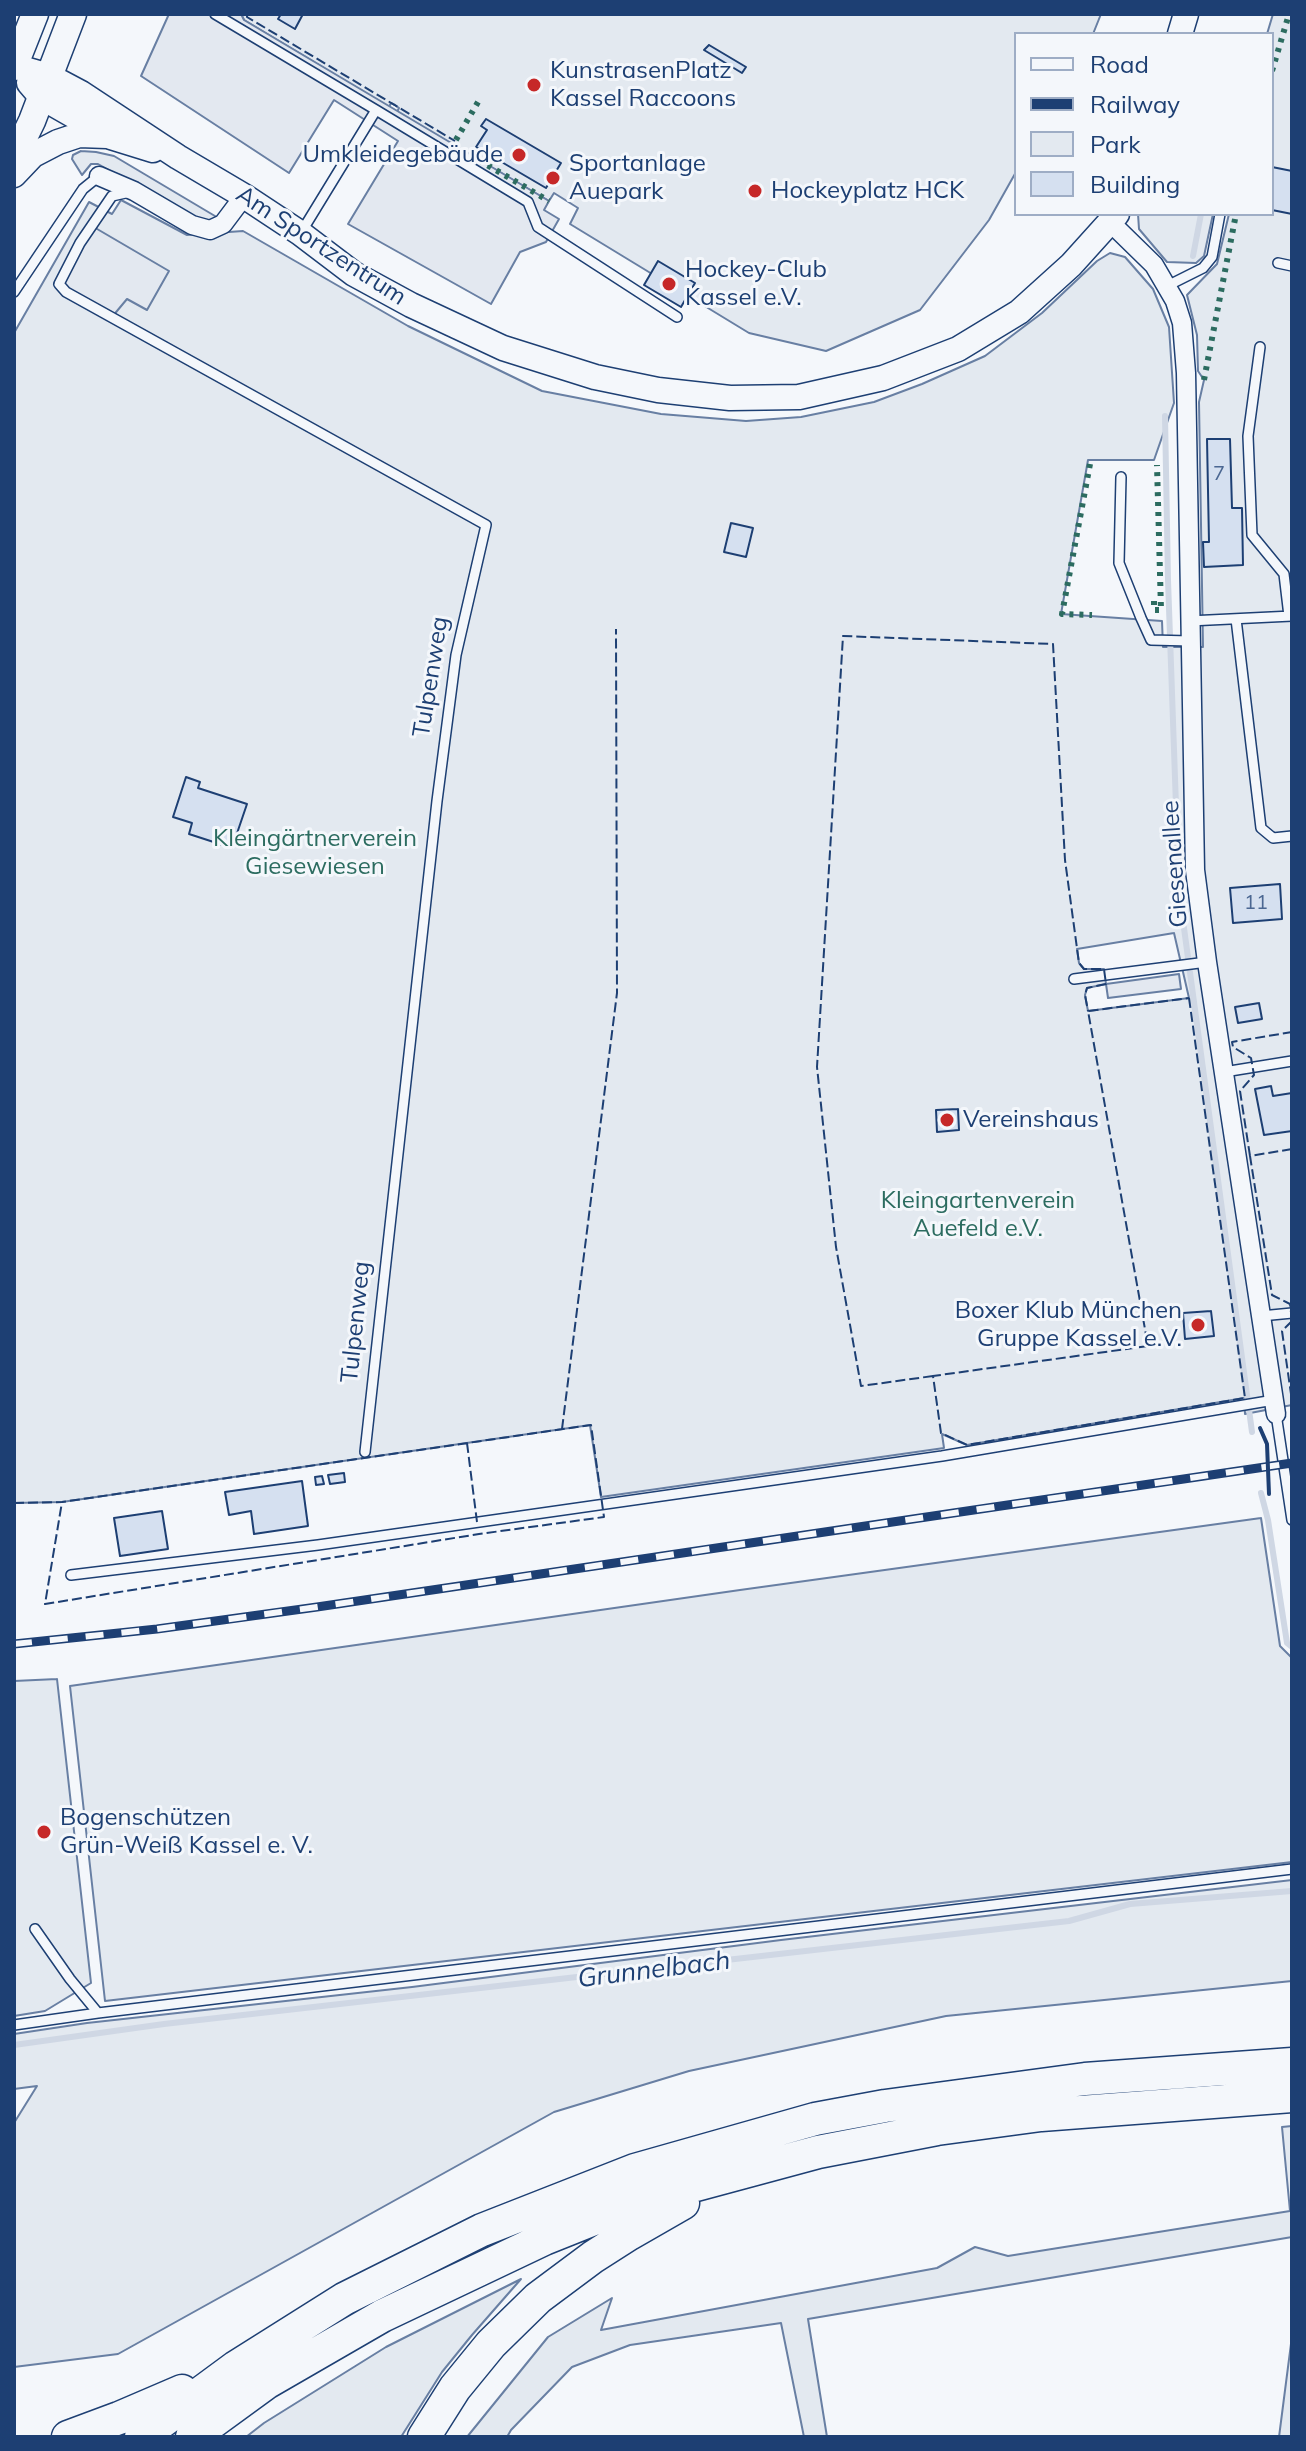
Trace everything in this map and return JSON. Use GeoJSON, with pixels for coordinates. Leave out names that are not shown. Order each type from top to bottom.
{"type":"FeatureCollection","features":[{"type":"Feature","properties":{"kind":"highway"},"geometry":{"type":"LineString","coordinates":[[141,2437],[236,2367],[344,2299],[482,2230],[650,2165],[815,2119],[885,2106],[1085,2079],[1292,2064]]}},
{"type":"Feature","properties":{"kind":"highway"},"geometry":{"type":"LineString","coordinates":[[192,2437],[266,2383],[382,2316],[544,2239],[624,2207],[738,2172],[818,2152],[937,2129],[1041,2115],[1292,2096]]}},
{"type":"Feature","properties":{"kind":"highway"},"geometry":{"type":"LineString","coordinates":[[424,2437],[455,2388],[491,2344],[538,2298],[629,2234],[738,2172]]}},
{"type":"Feature","properties":{"kind":"highway"},"geometry":{"type":"LineString","coordinates":[[68,2437],[236,2367]]}},
{"type":"Feature","properties":{"kind":"main road"},"geometry":{"type":"LineString","coordinates":[[14,66],[35,14]]}},
{"type":"Feature","properties":{"kind":"main road"},"geometry":{"type":"LineString","coordinates":[[14,158],[73,14]]}},
{"type":"Feature","properties":{"kind":"street","name":"Am Sportzentrum"},"geometry":{"type":"LineString","coordinates":[[14,66],[111,137],[178,157]]}},
{"type":"Feature","properties":{"kind":"street","name":"Am Sportzentrum"},"geometry":{"type":"LineString","coordinates":[[45,86],[81,93],[300,233],[354,274],[411,305],[503,348],[595,377],[658,390],[730,398],[799,397],[883,378],[958,349],[1019,312],[1071,265],[1114,219]]}},
{"type":"Feature","properties":{"kind":"street"},"geometry":{"type":"LineString","coordinates":[[14,175],[33,155],[58,142],[79,135],[111,137]]}},
{"type":"Feature","properties":{"kind":"street"},"geometry":{"type":"LineString","coordinates":[[99,176],[134,191],[192,225],[210,230],[223,224],[244,196]]}},
{"type":"Feature","properties":{"kind":"street","name":"Giesenallee"},"geometry":{"type":"LineString","coordinates":[[1114,219],[1154,265],[1175,301],[1182,323],[1189,621],[1184,641],[1201,963],[1224,1072],[1261,1316],[1269,1406]]}},
{"type":"Feature","properties":{"kind":"lane"},"geometry":{"type":"LineString","coordinates":[[221,16],[528,202],[538,227],[677,317]]}},
{"type":"Feature","properties":{"kind":"lane"},"geometry":{"type":"LineString","coordinates":[[300,233],[376,110]]}},
{"type":"Feature","properties":{"kind":"lane"},"geometry":{"type":"LineString","coordinates":[[14,292],[83,189],[99,176]]}},
{"type":"Feature","properties":{"kind":"lane","name":"Tulpenweg"},"geometry":{"type":"LineString","coordinates":[[134,191],[112,196],[105,206],[62,275],[59,284],[66,292],[486,525],[456,655],[365,1452]]}},
{"type":"Feature","properties":{"kind":"lane"},"geometry":{"type":"LineString","coordinates":[[1167,286],[1203,268],[1212,257],[1220,216]]}},
{"type":"Feature","properties":{"kind":"lane"},"geometry":{"type":"LineString","coordinates":[[1278,263],[1292,266]]}},
{"type":"Feature","properties":{"kind":"lane"},"geometry":{"type":"LineString","coordinates":[[1189,621],[1290,616],[1284,574],[1252,535],[1248,436],[1260,347]]}},
{"type":"Feature","properties":{"kind":"lane"},"geometry":{"type":"LineString","coordinates":[[1121,477],[1119,563],[1151,640],[1184,641]]}},
{"type":"Feature","properties":{"kind":"lane"},"geometry":{"type":"LineString","coordinates":[[1236,619],[1261,828],[1273,838],[1292,836]]}},
{"type":"Feature","properties":{"kind":"lane"},"geometry":{"type":"LineString","coordinates":[[1074,979],[1201,963]]}},
{"type":"Feature","properties":{"kind":"lane"},"geometry":{"type":"LineString","coordinates":[[1224,1072],[1292,1061]]}},
{"type":"Feature","properties":{"kind":"lane"},"geometry":{"type":"LineString","coordinates":[[1261,1316],[1292,1313]]}},
{"type":"Feature","properties":{"kind":"lane"},"geometry":{"type":"LineString","coordinates":[[71,1575],[318,1545],[942,1456],[1242,1406],[1269,1406]]}},
{"type":"Feature","properties":{"kind":"lane","name":"Giesenallee"},"geometry":{"type":"LineString","coordinates":[[1269,1406],[1292,1520]]}},
{"type":"Feature","properties":{"kind":"lane"},"geometry":{"type":"LineString","coordinates":[[14,2025],[1292,1869]]}},
{"type":"Feature","properties":{"kind":"lane"},"geometry":{"type":"LineString","coordinates":[[35,1929],[98,2013]]}},
{"type":"Feature","properties":{"kind":"green space"},"geometry":{"type":"Polygon","coordinates":[[[241,14],[1101,14],[1094,32],[1014,32],[1014,176],[989,220],[920,310],[826,351],[749,333],[570,224],[578,208],[554,193],[549,201],[397,112],[399,108],[395,105],[391,103],[389,107],[244,20],[241,14]]]}},
{"type":"Feature","properties":{"kind":"green space"},"geometry":{"type":"Polygon","coordinates":[[[1273,14],[1292,14],[1292,1405],[1245,1414],[1244,1398],[967,1445],[942,1434],[944,1448],[601,1497],[590,1425],[62,1502],[14,1503],[14,333],[89,202],[112,214],[121,200],[187,235],[243,231],[408,326],[542,391],[661,414],[746,421],[801,417],[874,402],[922,384],[985,356],[1042,313],[1097,261],[1110,253],[1125,257],[1153,289],[1169,327],[1174,403],[1154,460],[1088,460],[1061,614],[1162,621],[1163,647],[1203,647],[1199,402],[1204,380],[1198,371],[1197,335],[1187,295],[1217,264],[1229,216],[1274,216],[1274,32],[1268,32],[1273,14]],[[1174,933],[1077,949],[1079,963],[1084,969],[1104,969],[1106,984],[1087,988],[1088,1011],[1189,998],[1174,933]]]}},
{"type":"Feature","properties":{"kind":"green space"},"geometry":{"type":"Polygon","coordinates":[[[81,151],[114,156],[220,219],[202,222],[98,164],[91,164],[82,175],[72,159],[81,151]]]}},
{"type":"Feature","properties":{"kind":"green space"},"geometry":{"type":"Polygon","coordinates":[[[1138,216],[1213,216],[1204,256],[1196,263],[1167,262],[1139,229],[1138,216]]]}},
{"type":"Feature","properties":{"kind":"green space"},"geometry":{"type":"Polygon","coordinates":[[[1261,1518],[1280,1646],[1292,1658],[1292,1862],[105,2001],[70,1686],[1261,1518]]]}},
{"type":"Feature","properties":{"kind":"green space","name":"Bogenschützen Grün-Weiß Kassel e. V."},"geometry":{"type":"Polygon","coordinates":[[[57,1679],[91,1983],[45,2011],[14,2016],[14,1681],[57,1679]]]}},
{"type":"Feature","properties":{"kind":"green space"},"geometry":{"type":"Polygon","coordinates":[[[1292,1880],[1292,1981],[946,2016],[689,2071],[554,2112],[118,2354],[14,2367],[14,2123],[37,2086],[14,2089],[14,2034],[1292,1880]]]}},
{"type":"Feature","properties":{"kind":"green space"},"geometry":{"type":"Polygon","coordinates":[[[1292,2126],[1292,2237],[808,2319],[827,2437],[804,2437],[781,2323],[630,2345],[572,2367],[507,2437],[467,2437],[548,2337],[612,2298],[601,2330],[937,2268],[975,2247],[1008,2256],[1290,2211],[1282,2127],[1292,2126]]]}},
{"type":"Feature","properties":{"kind":"green space"},"geometry":{"type":"Polygon","coordinates":[[[521,2279],[442,2372],[401,2437],[246,2437],[386,2347],[521,2279]]]}},
{"type":"Feature","properties":{"kind":"green space"},"geometry":{"type":"Polygon","coordinates":[[[1292,2336],[1292,2437],[1279,2437],[1292,2336]]]}},
{"type":"Feature","properties":{"kind":"shaded area"},"geometry":{"type":"Polygon","coordinates":[[[169,14],[241,14],[244,20],[549,201],[544,210],[559,219],[546,242],[520,252],[491,304],[348,224],[398,141],[334,100],[289,173],[141,76],[169,14]]]}},
{"type":"Feature","properties":{"kind":"shaded area"},"geometry":{"type":"Polygon","coordinates":[[[92,226],[169,271],[147,310],[127,299],[112,317],[66,292],[62,275],[92,226]]]}},
{"type":"Feature","properties":{"kind":"shaded area"},"geometry":{"type":"Polygon","coordinates":[[[1179,974],[1181,989],[1108,998],[1106,984],[1179,974]]]}},
{"type":"Feature","properties":{"kind":"building"},"geometry":{"type":"Polygon","coordinates":[[[281,14],[303,14],[295,29],[278,19],[281,14]]]}},
{"type":"Feature","properties":{"kind":"building"},"geometry":{"type":"Polygon","coordinates":[[[709,45],[746,67],[742,73],[704,50],[709,45]]]}},
{"type":"Feature","properties":{"kind":"building","name":"Umkleidegebäude"},"geometry":{"type":"Polygon","coordinates":[[[486,119],[561,163],[546,188],[476,147],[487,130],[481,126],[486,119]]]}},
{"type":"Feature","properties":{"kind":"building"},"geometry":{"type":"Polygon","coordinates":[[[1274,167],[1292,171],[1292,214],[1274,210],[1274,167]]]}},
{"type":"Feature","properties":{"kind":"building","name":"Hockey-Club Kassel e.V."},"geometry":{"type":"Polygon","coordinates":[[[658,261],[695,283],[681,307],[644,285],[658,261]]]}},
{"type":"Feature","properties":{"kind":"building"},"geometry":{"type":"Polygon","coordinates":[[[1207,439],[1230,439],[1232,508],[1242,508],[1243,565],[1204,567],[1203,542],[1209,542],[1207,439]]]}},
{"type":"Feature","properties":{"kind":"building"},"geometry":{"type":"Polygon","coordinates":[[[731,523],[753,528],[746,557],[724,552],[731,523]]]}},
{"type":"Feature","properties":{"kind":"building"},"geometry":{"type":"Polygon","coordinates":[[[186,777],[200,782],[198,788],[247,804],[232,848],[189,834],[192,823],[173,817],[186,777]]]}},
{"type":"Feature","properties":{"kind":"building"},"geometry":{"type":"Polygon","coordinates":[[[1280,884],[1282,919],[1233,923],[1230,888],[1280,884]]]}},
{"type":"Feature","properties":{"kind":"building"},"geometry":{"type":"Polygon","coordinates":[[[1259,1003],[1262,1019],[1238,1023],[1235,1007],[1259,1003]]]}},
{"type":"Feature","properties":{"kind":"building"},"geometry":{"type":"Polygon","coordinates":[[[1271,1086],[1273,1096],[1292,1093],[1292,1131],[1264,1135],[1255,1089],[1271,1086]]]}},
{"type":"Feature","properties":{"kind":"building","name":"Vereinshaus"},"geometry":{"type":"Polygon","coordinates":[[[958,1109],[959,1130],[937,1132],[936,1110],[958,1109]]]}},
{"type":"Feature","properties":{"kind":"building","name":"Boxer Klub München Gruppe Kassel e.V."},"geometry":{"type":"Polygon","coordinates":[[[1211,1311],[1214,1336],[1185,1339],[1183,1313],[1211,1311]]]}},
{"type":"Feature","properties":{"kind":"building"},"geometry":{"type":"Polygon","coordinates":[[[344,1473],[345,1482],[330,1484],[328,1475],[344,1473]]]}},
{"type":"Feature","properties":{"kind":"building"},"geometry":{"type":"Polygon","coordinates":[[[322,1476],[324,1484],[316,1485],[315,1477],[322,1476]]]}},
{"type":"Feature","properties":{"kind":"building"},"geometry":{"type":"Polygon","coordinates":[[[302,1481],[308,1526],[254,1534],[251,1511],[229,1515],[225,1492],[302,1481]]]}},
{"type":"Feature","properties":{"kind":"building"},"geometry":{"type":"Polygon","coordinates":[[[162,1511],[168,1549],[120,1556],[114,1518],[162,1511]]]}},
{"type":"Feature","properties":{"kind":"waterway"},"geometry":{"type":"LineString","coordinates":[[1193,256],[1201,216]]}},
{"type":"Feature","properties":{"kind":"waterway"},"geometry":{"type":"LineString","coordinates":[[1165,416],[1179,891],[1252,1432]]}},
{"type":"Feature","properties":{"kind":"waterway"},"geometry":{"type":"LineString","coordinates":[[1261,1493],[1287,1643],[1292,1647]]}},
{"type":"Feature","properties":{"kind":"waterway","name":"Grunnelbach"},"geometry":{"type":"LineString","coordinates":[[14,2045],[164,2024],[1069,1921],[1130,1904],[1292,1891]]}},
{"type":"Feature","properties":{"kind":"railway"},"geometry":{"type":"LineString","coordinates":[[14,1644],[157,1629],[317,1607],[1292,1463]]}},
{"type":"Feature","properties":{"kind":"hedge"},"geometry":{"type":"LineString","coordinates":[[1274,64],[1289,14]]}},
{"type":"Feature","properties":{"kind":"hedge"},"geometry":{"type":"LineString","coordinates":[[478,102],[453,145],[549,201]]}},
{"type":"Feature","properties":{"kind":"hedge"},"geometry":{"type":"LineString","coordinates":[[1204,380],[1236,216]]}},
{"type":"Feature","properties":{"kind":"hedge"},"geometry":{"type":"LineString","coordinates":[[1090,464],[1062,614],[1092,615]]}},
{"type":"Feature","properties":{"kind":"hedge"},"geometry":{"type":"LineString","coordinates":[[1154,601],[1154,610],[1161,610],[1157,465]]}},
{"type":"Feature","properties":{"kind":"fence"},"geometry":{"type":"LineString","coordinates":[[247,14],[247,17],[455,141]]}},
{"type":"Feature","properties":{"kind":"fence"},"geometry":{"type":"LineString","coordinates":[[562,1429],[617,993],[616,629]]}},
{"type":"Feature","properties":{"kind":"fence"},"geometry":{"type":"LineString","coordinates":[[933,1376],[861,1386],[836,1247],[817,1067],[843,636],[1053,644],[1065,860],[1079,963],[1084,969],[1104,969],[1106,984],[1087,988],[1088,1011]]}},
{"type":"Feature","properties":{"kind":"fence"},"geometry":{"type":"LineString","coordinates":[[1189,998],[1245,1398],[967,1445],[941,1433],[933,1376],[1148,1346],[1088,1011],[1189,998]]}},
{"type":"Feature","properties":{"kind":"fence"},"geometry":{"type":"LineString","coordinates":[[1250,1156],[1240,1091],[1254,1075],[1251,1058],[1233,1047],[1232,1042],[1292,1032]]}},
{"type":"Feature","properties":{"kind":"fence"},"geometry":{"type":"LineString","coordinates":[[1292,1149],[1250,1156],[1272,1295],[1290,1304],[1292,1321]]}},
{"type":"Feature","properties":{"kind":"fence"},"geometry":{"type":"LineString","coordinates":[[1292,1321],[1282,1331],[1292,1401]]}},
{"type":"Feature","properties":{"kind":"fence"},"geometry":{"type":"LineString","coordinates":[[14,1503],[62,1502],[591,1425],[604,1517],[479,1534],[45,1604],[62,1502]]}},
{"type":"Feature","properties":{"kind":"fence"},"geometry":{"type":"LineString","coordinates":[[467,1443],[477,1522]]}},
{"type":"Feature","properties":{"kind":"wall"},"geometry":{"type":"LineString","coordinates":[[1260,1428],[1267,1444],[1269,1494]]}},
{"type":"Feature","properties":{"kind":"place","name":"KunstrasenPlatz Kassel Raccoons"},"geometry":{"type":"Point","coordinates":[534,85]}},
{"type":"Feature","properties":{"kind":"place","name":"Umkleidegebäude"},"geometry":{"type":"Point","coordinates":[519,155]}},
{"type":"Feature","properties":{"kind":"place","name":"Sportanlage Auepark"},"geometry":{"type":"Point","coordinates":[553,178]}},
{"type":"Feature","properties":{"kind":"place","name":"Hockeyplatz HCK"},"geometry":{"type":"Point","coordinates":[755,191]}},
{"type":"Feature","properties":{"kind":"place","name":"Hockey-Club Kassel e.V."},"geometry":{"type":"Point","coordinates":[669,284]}},
{"type":"Feature","properties":{"kind":"place","name":"Vereinshaus"},"geometry":{"type":"Point","coordinates":[947,1120]}},
{"type":"Feature","properties":{"kind":"place","name":"Boxer Klub München Gruppe Kassel e.V."},"geometry":{"type":"Point","coordinates":[1198,1325]}},
{"type":"Feature","properties":{"kind":"place","name":"Bogenschützen Grün-Weiß Kassel e. V."},"geometry":{"type":"Point","coordinates":[44,1832]}},
{"type":"Feature","properties":{"kind":"park label","name":"Kleingärtnerverein Giesewiesen"},"geometry":{"type":"Point","coordinates":[315,853]}},
{"type":"Feature","properties":{"kind":"park label","name":"Kleingartenverein Auefeld e.V."},"geometry":{"type":"Point","coordinates":[978,1215]}}]}
